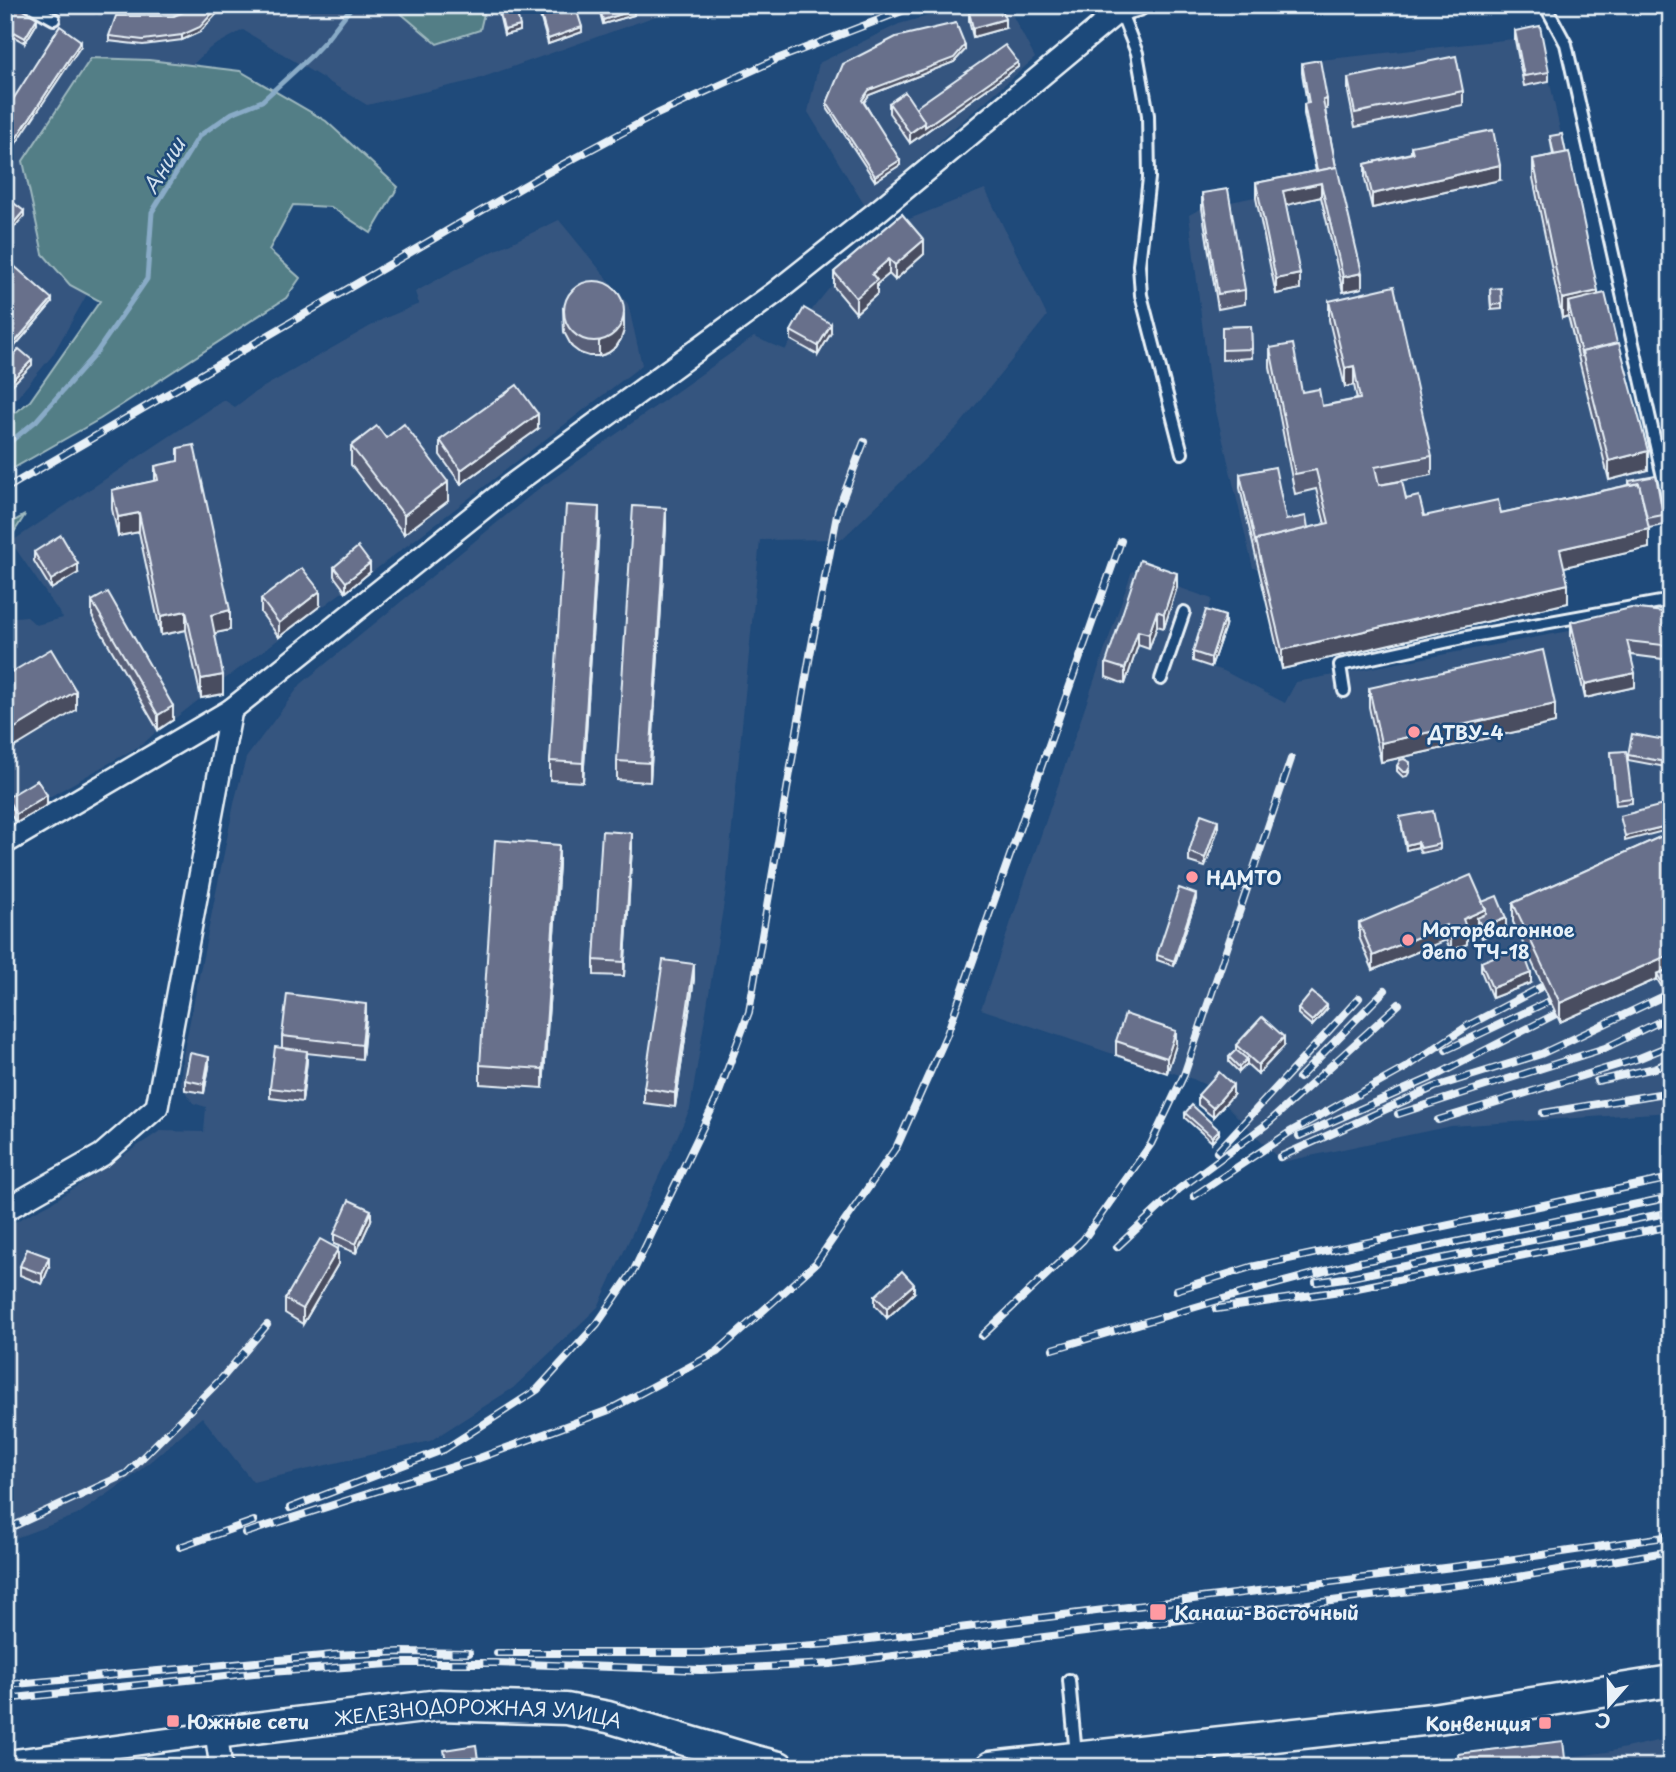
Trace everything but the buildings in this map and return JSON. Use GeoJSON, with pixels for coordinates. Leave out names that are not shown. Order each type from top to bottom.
{"type":"FeatureCollection","features":[{"type":"Feature","properties":{"kind":"street"},"geometry":{"type":"LineString","coordinates":[[5,842],[231,710],[512,485],[776,292],[1125,7]]}},
{"type":"Feature","properties":{"kind":"street"},"geometry":{"type":"LineString","coordinates":[[5,1210],[102,1156],[157,1107],[231,710]]}},
{"type":"Feature","properties":{"kind":"street"},"geometry":{"type":"LineString","coordinates":[[991,1767],[1076,1757],[1211,1754],[1671,1681]]}},
{"type":"Feature","properties":{"kind":"street","name":"ЖЕЛЕЗНОДОРОЖНАЯ УЛИЦА"},"geometry":{"type":"LineString","coordinates":[[5,1762],[439,1705],[566,1710],[608,1717],[779,1767]]}},
{"type":"Feature","properties":{"kind":"street"},"geometry":{"type":"LineString","coordinates":[[216,1733],[221,1767]]}},
{"type":"Feature","properties":{"kind":"lane"},"geometry":{"type":"LineString","coordinates":[[29,5],[54,19]]}},
{"type":"Feature","properties":{"kind":"lane"},"geometry":{"type":"LineString","coordinates":[[1545,5],[1566,44],[1671,513]]}},
{"type":"Feature","properties":{"kind":"lane"},"geometry":{"type":"LineString","coordinates":[[1125,7],[1137,53],[1148,115],[1149,178],[1139,265],[1142,295],[1181,453]]}},
{"type":"Feature","properties":{"kind":"lane"},"geometry":{"type":"LineString","coordinates":[[1344,691],[1340,665],[1467,637],[1671,600]]}},
{"type":"Feature","properties":{"kind":"lane"},"geometry":{"type":"LineString","coordinates":[[1161,679],[1184,612]]}},
{"type":"Feature","properties":{"kind":"lane"},"geometry":{"type":"LineString","coordinates":[[1069,1680],[1076,1757]]}},
{"type":"Feature","properties":{"kind":"shaded area"},"geometry":{"type":"Polygon","coordinates":[[[5,5],[79,5],[97,16],[104,5],[687,5],[475,80],[367,105],[243,30],[210,48],[48,204],[107,259],[52,356],[5,412],[5,5]]]}},
{"type":"Feature","properties":{"kind":"shaded area"},"geometry":{"type":"Polygon","coordinates":[[[967,5],[1007,5],[1035,58],[865,206],[808,112],[819,63],[899,24],[967,5]]]}},
{"type":"Feature","properties":{"kind":"shaded area"},"geometry":{"type":"Polygon","coordinates":[[[1540,36],[1598,309],[1648,470],[1656,485],[1663,525],[1645,529],[1649,548],[1561,568],[1568,603],[1282,669],[1258,568],[1253,568],[1209,381],[1189,215],[1202,208],[1318,184],[1304,113],[1309,112],[1302,62],[1540,36]]]}},
{"type":"Feature","properties":{"kind":"shaded area"},"geometry":{"type":"Polygon","coordinates":[[[985,189],[1047,316],[958,427],[842,539],[760,540],[726,890],[690,1109],[598,1307],[513,1388],[430,1441],[253,1482],[202,1417],[131,1478],[77,1515],[5,1542],[5,1227],[53,1202],[160,1131],[204,1132],[206,1107],[193,1103],[181,1086],[182,1060],[235,799],[246,758],[301,684],[537,490],[754,337],[785,350],[832,285],[899,223],[985,189]]]}},
{"type":"Feature","properties":{"kind":"shaded area"},"geometry":{"type":"Polygon","coordinates":[[[559,220],[628,304],[642,365],[346,592],[341,593],[221,682],[223,694],[201,698],[143,744],[44,800],[47,805],[16,823],[13,818],[5,822],[5,618],[26,616],[36,625],[63,618],[11,542],[224,400],[235,407],[255,392],[383,319],[419,304],[415,292],[460,267],[559,220]]]}},
{"type":"Feature","properties":{"kind":"shaded area"},"geometry":{"type":"Polygon","coordinates":[[[1132,571],[1212,599],[1193,661],[1224,671],[1285,703],[1296,682],[1671,612],[1671,1112],[1451,1126],[1282,1162],[1225,1104],[1213,1117],[1198,1105],[1212,1088],[1193,1079],[981,1009],[1132,571]]]}},
{"type":"Feature","properties":{"kind":"shaded area"},"geometry":{"type":"Polygon","coordinates":[[[1671,1738],[1671,1767],[1491,1767],[1607,1752],[1671,1738]]]}},
{"type":"Feature","properties":{"kind":"green space"},"geometry":{"type":"Polygon","coordinates":[[[391,5],[484,5],[485,9],[480,30],[437,44],[391,5]]]}},
{"type":"Feature","properties":{"kind":"green space"},"geometry":{"type":"Polygon","coordinates":[[[91,58],[149,60],[240,71],[326,121],[398,187],[371,233],[331,207],[293,205],[269,250],[300,278],[286,298],[100,419],[5,473],[5,421],[30,401],[100,301],[70,285],[43,254],[23,161],[91,58]]]}},
{"type":"Feature","properties":{"kind":"green space"},"geometry":{"type":"Polygon","coordinates":[[[25,515],[5,546],[5,526],[25,515]]]}},
{"type":"Feature","properties":{"kind":"green space"},"geometry":{"type":"Polygon","coordinates":[[[207,1760],[208,1767],[152,1767],[207,1760]]]}},
{"type":"Feature","properties":{"kind":"waterway","name":"Аниш"},"geometry":{"type":"LineString","coordinates":[[5,446],[36,421],[96,353],[147,279],[152,212],[199,136],[232,113],[262,101],[310,57],[353,5]]}},
{"type":"Feature","properties":{"kind":"railway"},"geometry":{"type":"LineString","coordinates":[[5,489],[541,176],[657,114],[777,59],[922,5]]}},
{"type":"Feature","properties":{"kind":"railway"},"geometry":{"type":"LineString","coordinates":[[290,1508],[445,1449],[537,1390],[597,1324],[634,1270],[716,1100],[749,1012],[810,655],[838,510],[864,442]]}},
{"type":"Feature","properties":{"kind":"railway"},"geometry":{"type":"LineString","coordinates":[[245,1533],[474,1460],[609,1410],[717,1352],[816,1263],[897,1146],[947,1034],[1121,541]]}},
{"type":"Feature","properties":{"kind":"railway"},"geometry":{"type":"LineString","coordinates":[[982,1336],[1083,1240],[1151,1144],[1184,1075],[1291,759]]}},
{"type":"Feature","properties":{"kind":"railway"},"geometry":{"type":"LineString","coordinates":[[1194,1196],[1290,1132],[1407,1067],[1469,1025],[1543,986]]}},
{"type":"Feature","properties":{"kind":"railway"},"geometry":{"type":"LineString","coordinates":[[1299,1078],[1385,990]]}},
{"type":"Feature","properties":{"kind":"railway"},"geometry":{"type":"LineString","coordinates":[[1280,1157],[1435,1087],[1541,1054],[1666,995]]}},
{"type":"Feature","properties":{"kind":"railway"},"geometry":{"type":"LineString","coordinates":[[1217,1152],[1359,998]]}},
{"type":"Feature","properties":{"kind":"railway"},"geometry":{"type":"LineString","coordinates":[[1446,1050],[1549,1001]]}},
{"type":"Feature","properties":{"kind":"railway"},"geometry":{"type":"LineString","coordinates":[[1117,1247],[1179,1189],[1267,1124],[1399,1004]]}},
{"type":"Feature","properties":{"kind":"railway"},"geometry":{"type":"LineString","coordinates":[[1299,1136],[1431,1078],[1556,1014]]}},
{"type":"Feature","properties":{"kind":"railway"},"geometry":{"type":"LineString","coordinates":[[1398,1114],[1605,1048],[1671,1016]]}},
{"type":"Feature","properties":{"kind":"railway"},"geometry":{"type":"LineString","coordinates":[[1438,1120],[1637,1059],[1671,1045]]}},
{"type":"Feature","properties":{"kind":"railway"},"geometry":{"type":"LineString","coordinates":[[1597,1081],[1655,1068],[1671,1061]]}},
{"type":"Feature","properties":{"kind":"railway"},"geometry":{"type":"LineString","coordinates":[[1543,1113],[1671,1092]]}},
{"type":"Feature","properties":{"kind":"railway"},"geometry":{"type":"LineString","coordinates":[[1176,1290],[1251,1267],[1671,1178]]}},
{"type":"Feature","properties":{"kind":"railway"},"geometry":{"type":"LineString","coordinates":[[1053,1349],[1355,1263],[1671,1197]]}},
{"type":"Feature","properties":{"kind":"railway"},"geometry":{"type":"LineString","coordinates":[[1316,1282],[1671,1212]]}},
{"type":"Feature","properties":{"kind":"railway"},"geometry":{"type":"LineString","coordinates":[[1216,1309],[1347,1290],[1671,1226]]}},
{"type":"Feature","properties":{"kind":"railway"},"geometry":{"type":"LineString","coordinates":[[5,1530],[126,1474],[222,1378],[267,1325]]}},
{"type":"Feature","properties":{"kind":"railway"},"geometry":{"type":"LineString","coordinates":[[180,1547],[254,1521]]}},
{"type":"Feature","properties":{"kind":"railway"},"geometry":{"type":"LineString","coordinates":[[497,1653],[701,1653],[829,1644],[1501,1561],[1671,1536]]}},
{"type":"Feature","properties":{"kind":"railway"},"geometry":{"type":"LineString","coordinates":[[5,1699],[254,1673],[405,1663],[495,1663],[701,1670],[830,1664],[1506,1579],[1671,1551]]}},
{"type":"Feature","properties":{"kind":"railway"},"geometry":{"type":"LineString","coordinates":[[5,1685],[334,1655],[469,1653]]}},
{"type":"Feature","properties":{"kind":"place","name":"ДТВУ-4"},"geometry":{"type":"Point","coordinates":[1414,732]}},
{"type":"Feature","properties":{"kind":"place","name":"НДМТО"},"geometry":{"type":"Point","coordinates":[1192,877]}},
{"type":"Feature","properties":{"kind":"place","name":"Моторвагонное депо ТЧ-18"},"geometry":{"type":"Point","coordinates":[1408,940]}},
{"type":"Feature","properties":{"kind":"place","name":"Канаш-Восточный"},"geometry":{"type":"Point","coordinates":[1158,1612]}},
{"type":"Feature","properties":{"kind":"place","name":"Южные сети"},"geometry":{"type":"Point","coordinates":[173,1721]}},
{"type":"Feature","properties":{"kind":"place","name":"Конвенция"},"geometry":{"type":"Point","coordinates":[1545,1723]}}]}
